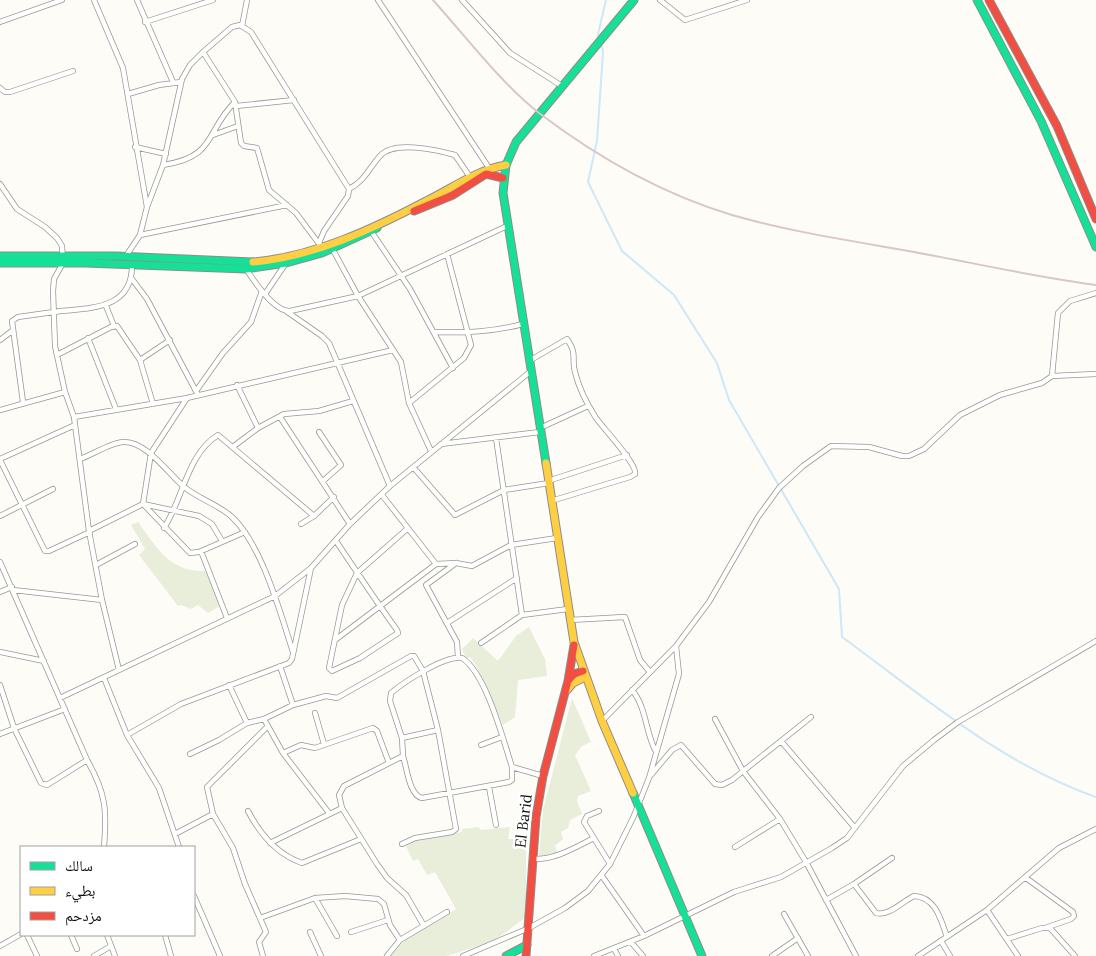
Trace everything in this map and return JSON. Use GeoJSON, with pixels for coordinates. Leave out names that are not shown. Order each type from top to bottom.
{"type":"FeatureCollection","features":[{"type":"Feature","properties":{"kind":"main road"},"geometry":{"type":"LineString","coordinates":[[634,0],[516,142],[506,165],[503,178],[507,226],[574,642],[602,721],[702,956]]}},
{"type":"Feature","properties":{"kind":"main road"},"geometry":{"type":"LineString","coordinates":[[977,0],[1061,160],[1096,247]]}},
{"type":"Feature","properties":{"kind":"main road"},"geometry":{"type":"LineString","coordinates":[[989,0],[1057,126],[1096,219]]}},
{"type":"Feature","properties":{"kind":"main road"},"geometry":{"type":"LineString","coordinates":[[331,246],[489,168],[506,165]]}},
{"type":"Feature","properties":{"kind":"main road"},"geometry":{"type":"LineString","coordinates":[[0,263],[126,256],[246,263],[286,257],[331,246],[371,231],[453,195],[485,174],[503,178]]}},
{"type":"Feature","properties":{"kind":"main road"},"geometry":{"type":"LineString","coordinates":[[0,256],[246,269],[286,263],[322,247]]}},
{"type":"Feature","properties":{"kind":"main road","name":"El Barid"},"geometry":{"type":"LineString","coordinates":[[526,956],[536,817],[543,776],[568,681],[574,642]]}},
{"type":"Feature","properties":{"kind":"main road"},"geometry":{"type":"LineString","coordinates":[[568,681],[574,674],[584,674]]}},
{"type":"Feature","properties":{"kind":"main road"},"geometry":{"type":"LineString","coordinates":[[565,693],[584,674]]}},
{"type":"Feature","properties":{"kind":"main road"},"geometry":{"type":"LineString","coordinates":[[506,956],[527,945]]}},
{"type":"Feature","properties":{"kind":"street"},"geometry":{"type":"LineString","coordinates":[[0,22],[62,0]]}},
{"type":"Feature","properties":{"kind":"street"},"geometry":{"type":"LineString","coordinates":[[94,0],[123,68],[135,147],[147,207]]}},
{"type":"Feature","properties":{"kind":"street"},"geometry":{"type":"LineString","coordinates":[[137,0],[145,22],[173,82]]}},
{"type":"Feature","properties":{"kind":"street"},"geometry":{"type":"LineString","coordinates":[[145,22],[212,0]]}},
{"type":"Feature","properties":{"kind":"street"},"geometry":{"type":"LineString","coordinates":[[242,26],[247,0]]}},
{"type":"Feature","properties":{"kind":"street"},"geometry":{"type":"LineString","coordinates":[[378,0],[489,168]]}},
{"type":"Feature","properties":{"kind":"street"},"geometry":{"type":"LineString","coordinates":[[462,0],[510,53],[562,86]]}},
{"type":"Feature","properties":{"kind":"street"},"geometry":{"type":"LineString","coordinates":[[660,0],[684,20],[747,0]]}},
{"type":"Feature","properties":{"kind":"street"},"geometry":{"type":"LineString","coordinates":[[126,256],[140,236],[147,207],[163,165],[181,82],[190,65],[233,26],[242,26],[251,32],[349,189],[348,196],[328,225],[322,247]]}},
{"type":"Feature","properties":{"kind":"street"},"geometry":{"type":"LineString","coordinates":[[203,52],[235,104],[238,138],[242,145],[257,149],[267,188],[287,205],[322,247]]}},
{"type":"Feature","properties":{"kind":"street"},"geometry":{"type":"LineString","coordinates":[[0,88],[5,92],[10,92],[73,70]]}},
{"type":"Feature","properties":{"kind":"street"},"geometry":{"type":"LineString","coordinates":[[128,94],[173,82],[181,82]]}},
{"type":"Feature","properties":{"kind":"street"},"geometry":{"type":"LineString","coordinates":[[163,165],[179,162],[195,155],[213,135],[226,110],[235,104],[294,100]]}},
{"type":"Feature","properties":{"kind":"street"},"geometry":{"type":"LineString","coordinates":[[213,135],[238,126]]}},
{"type":"Feature","properties":{"kind":"street"},"geometry":{"type":"LineString","coordinates":[[135,147],[166,154]]}},
{"type":"Feature","properties":{"kind":"street"},"geometry":{"type":"LineString","coordinates":[[349,189],[364,178],[384,152],[402,148],[455,155],[470,178]]}},
{"type":"Feature","properties":{"kind":"street"},"geometry":{"type":"LineString","coordinates":[[0,184],[16,209],[45,227],[57,238],[62,246],[63,259],[54,279],[53,312],[57,355],[65,392],[74,417],[89,531],[118,670]]}},
{"type":"Feature","properties":{"kind":"street"},"geometry":{"type":"LineString","coordinates":[[140,236],[287,205]]}},
{"type":"Feature","properties":{"kind":"street"},"geometry":{"type":"LineString","coordinates":[[286,311],[358,296],[507,226]]}},
{"type":"Feature","properties":{"kind":"street"},"geometry":{"type":"LineString","coordinates":[[371,231],[401,275],[453,368]]}},
{"type":"Feature","properties":{"kind":"street"},"geometry":{"type":"LineString","coordinates":[[331,246],[358,296],[403,367],[409,403],[432,451]]}},
{"type":"Feature","properties":{"kind":"street"},"geometry":{"type":"LineString","coordinates":[[409,403],[453,368],[470,350],[471,341],[447,254]]}},
{"type":"Feature","properties":{"kind":"street"},"geometry":{"type":"LineString","coordinates":[[197,393],[224,353],[251,322],[263,292],[286,263]]}},
{"type":"Feature","properties":{"kind":"street"},"geometry":{"type":"LineString","coordinates":[[23,402],[12,332],[14,319],[106,306],[118,298],[132,279],[132,264]]}},
{"type":"Feature","properties":{"kind":"street"},"geometry":{"type":"LineString","coordinates":[[246,269],[263,292],[280,309],[286,311],[326,340],[390,486]]}},
{"type":"Feature","properties":{"kind":"street"},"geometry":{"type":"LineString","coordinates":[[132,279],[142,289],[197,393]]}},
{"type":"Feature","properties":{"kind":"street"},"geometry":{"type":"LineString","coordinates":[[1052,376],[1058,326],[1057,316],[1061,308],[1070,301],[1096,293]]}},
{"type":"Feature","properties":{"kind":"street"},"geometry":{"type":"LineString","coordinates":[[106,306],[114,326],[119,328],[140,360],[153,404]]}},
{"type":"Feature","properties":{"kind":"street"},"geometry":{"type":"LineString","coordinates":[[434,332],[469,334],[500,330],[523,324]]}},
{"type":"Feature","properties":{"kind":"street"},"geometry":{"type":"LineString","coordinates":[[57,355],[114,326]]}},
{"type":"Feature","properties":{"kind":"street"},"geometry":{"type":"LineString","coordinates":[[0,340],[12,332]]}},
{"type":"Feature","properties":{"kind":"street"},"geometry":{"type":"LineString","coordinates":[[88,338],[116,409]]}},
{"type":"Feature","properties":{"kind":"street"},"geometry":{"type":"LineString","coordinates":[[529,361],[567,339],[575,355],[574,371],[588,406],[613,442],[627,455],[636,469],[634,476],[597,489],[551,501]]}},
{"type":"Feature","properties":{"kind":"street"},"geometry":{"type":"LineString","coordinates":[[140,360],[170,340]]}},
{"type":"Feature","properties":{"kind":"street"},"geometry":{"type":"LineString","coordinates":[[74,417],[187,398],[197,393],[394,350]]}},
{"type":"Feature","properties":{"kind":"street"},"geometry":{"type":"LineString","coordinates":[[60,698],[275,596],[311,568],[350,524],[390,486],[531,371]]}},
{"type":"Feature","properties":{"kind":"street"},"geometry":{"type":"LineString","coordinates":[[602,721],[676,646],[709,602],[758,517],[779,488],[803,466],[831,446],[869,447],[902,456],[909,456],[924,449],[960,415],[1000,395],[1042,383],[1052,376],[1096,374]]}},
{"type":"Feature","properties":{"kind":"street"},"geometry":{"type":"LineString","coordinates":[[237,385],[258,428]]}},
{"type":"Feature","properties":{"kind":"street"},"geometry":{"type":"LineString","coordinates":[[0,410],[23,402],[65,392]]}},
{"type":"Feature","properties":{"kind":"street"},"geometry":{"type":"LineString","coordinates":[[143,504],[151,453],[187,398]]}},
{"type":"Feature","properties":{"kind":"street"},"geometry":{"type":"LineString","coordinates":[[234,446],[258,428],[288,413],[335,407],[353,401]]}},
{"type":"Feature","properties":{"kind":"street"},"geometry":{"type":"LineString","coordinates":[[440,444],[496,438],[540,430],[588,406]]}},
{"type":"Feature","properties":{"kind":"street"},"geometry":{"type":"LineString","coordinates":[[280,417],[350,524]]}},
{"type":"Feature","properties":{"kind":"street"},"geometry":{"type":"LineString","coordinates":[[75,426],[0,459],[46,551],[143,504],[193,514],[208,521],[222,540]]}},
{"type":"Feature","properties":{"kind":"street"},"geometry":{"type":"LineString","coordinates":[[319,432],[340,465],[323,481]]}},
{"type":"Feature","properties":{"kind":"street"},"geometry":{"type":"LineString","coordinates":[[164,528],[176,510],[197,457],[215,436],[220,435],[314,516]]}},
{"type":"Feature","properties":{"kind":"street"},"geometry":{"type":"LineString","coordinates":[[496,438],[522,615]]}},
{"type":"Feature","properties":{"kind":"street"},"geometry":{"type":"LineString","coordinates":[[80,459],[123,442],[151,453],[184,487],[226,512],[245,532],[275,596],[293,652]]}},
{"type":"Feature","properties":{"kind":"street"},"geometry":{"type":"LineString","coordinates":[[414,468],[454,515],[504,490],[549,482],[627,455]]}},
{"type":"Feature","properties":{"kind":"street"},"geometry":{"type":"LineString","coordinates":[[0,516],[53,489]]}},
{"type":"Feature","properties":{"kind":"street"},"geometry":{"type":"LineString","coordinates":[[382,495],[436,564]]}},
{"type":"Feature","properties":{"kind":"street"},"geometry":{"type":"LineString","coordinates":[[301,524],[314,516],[334,497]]}},
{"type":"Feature","properties":{"kind":"street"},"geometry":{"type":"LineString","coordinates":[[143,504],[188,553],[195,554],[222,540],[245,532]]}},
{"type":"Feature","properties":{"kind":"street"},"geometry":{"type":"LineString","coordinates":[[336,541],[357,573],[379,606],[397,630],[395,636],[360,658],[332,671],[329,668],[342,605],[357,573],[407,529]]}},
{"type":"Feature","properties":{"kind":"street"},"geometry":{"type":"LineString","coordinates":[[335,640],[436,564],[456,563],[472,566],[511,545],[557,538]]}},
{"type":"Feature","properties":{"kind":"street"},"geometry":{"type":"LineString","coordinates":[[96,565],[135,544]]}},
{"type":"Feature","properties":{"kind":"street"},"geometry":{"type":"LineString","coordinates":[[201,551],[227,618]]}},
{"type":"Feature","properties":{"kind":"street"},"geometry":{"type":"LineString","coordinates":[[0,562],[87,760],[99,782],[106,812],[104,846]]}},
{"type":"Feature","properties":{"kind":"street"},"geometry":{"type":"LineString","coordinates":[[426,586],[456,563]]}},
{"type":"Feature","properties":{"kind":"street"},"geometry":{"type":"LineString","coordinates":[[127,735],[181,704],[290,661],[311,568]]}},
{"type":"Feature","properties":{"kind":"street"},"geometry":{"type":"LineString","coordinates":[[420,576],[458,644],[458,657]]}},
{"type":"Feature","properties":{"kind":"street"},"geometry":{"type":"LineString","coordinates":[[447,623],[516,578]]}},
{"type":"Feature","properties":{"kind":"street"},"geometry":{"type":"LineString","coordinates":[[0,592],[12,588],[102,600]]}},
{"type":"Feature","properties":{"kind":"street"},"geometry":{"type":"LineString","coordinates":[[481,643],[522,615],[568,609]]}},
{"type":"Feature","properties":{"kind":"street"},"geometry":{"type":"LineString","coordinates":[[570,620],[625,617],[640,660],[649,672]]}},
{"type":"Feature","properties":{"kind":"street"},"geometry":{"type":"LineString","coordinates":[[594,956],[631,942],[734,892],[772,880],[847,838],[903,766],[934,740],[958,722],[1096,641]]}},
{"type":"Feature","properties":{"kind":"street"},"geometry":{"type":"LineString","coordinates":[[464,956],[529,928],[573,902],[588,891],[602,876],[610,864],[638,806],[649,778],[679,674],[676,646]]}},
{"type":"Feature","properties":{"kind":"street"},"geometry":{"type":"LineString","coordinates":[[0,652],[44,661]]}},
{"type":"Feature","properties":{"kind":"street"},"geometry":{"type":"LineString","coordinates":[[190,754],[220,740],[247,723],[264,719],[293,705],[326,696],[337,698],[414,656],[423,671],[438,730],[451,793],[456,830],[415,838],[402,844]]}},
{"type":"Feature","properties":{"kind":"street"},"geometry":{"type":"LineString","coordinates":[[458,657],[465,659],[477,672],[512,767],[511,782],[422,798],[417,796],[404,756],[402,738],[390,696],[397,688],[423,671],[458,657]]}},
{"type":"Feature","properties":{"kind":"street"},"geometry":{"type":"LineString","coordinates":[[280,666],[293,705]]}},
{"type":"Feature","properties":{"kind":"street"},"geometry":{"type":"LineString","coordinates":[[104,678],[127,735],[159,788],[179,846]]}},
{"type":"Feature","properties":{"kind":"street"},"geometry":{"type":"LineString","coordinates":[[229,684],[247,723]]}},
{"type":"Feature","properties":{"kind":"street"},"geometry":{"type":"LineString","coordinates":[[0,685],[14,728],[41,783],[47,785],[87,760]]}},
{"type":"Feature","properties":{"kind":"street"},"geometry":{"type":"LineString","coordinates":[[632,690],[644,713],[650,742],[656,752]]}},
{"type":"Feature","properties":{"kind":"street"},"geometry":{"type":"LineString","coordinates":[[0,734],[65,709]]}},
{"type":"Feature","properties":{"kind":"street"},"geometry":{"type":"LineString","coordinates":[[315,714],[324,744]]}},
{"type":"Feature","properties":{"kind":"street"},"geometry":{"type":"LineString","coordinates":[[649,778],[672,750],[680,745],[687,749],[715,784],[725,784],[811,717]]}},
{"type":"Feature","properties":{"kind":"street"},"geometry":{"type":"LineString","coordinates":[[715,718],[743,771],[780,819],[806,862],[856,956]]}},
{"type":"Feature","properties":{"kind":"street"},"geometry":{"type":"LineString","coordinates":[[264,719],[283,753],[329,812]]}},
{"type":"Feature","properties":{"kind":"street"},"geometry":{"type":"LineString","coordinates":[[264,956],[259,942],[266,933],[233,848],[213,814],[207,785],[267,727]]}},
{"type":"Feature","properties":{"kind":"street"},"geometry":{"type":"LineString","coordinates":[[283,753],[301,745],[313,748],[374,728],[389,763]]}},
{"type":"Feature","properties":{"kind":"street"},"geometry":{"type":"LineString","coordinates":[[402,738],[438,730]]}},
{"type":"Feature","properties":{"kind":"street"},"geometry":{"type":"LineString","coordinates":[[482,745],[502,737]]}},
{"type":"Feature","properties":{"kind":"street"},"geometry":{"type":"LineString","coordinates":[[781,741],[855,828]]}},
{"type":"Feature","properties":{"kind":"street"},"geometry":{"type":"LineString","coordinates":[[404,756],[344,786],[339,795],[342,808],[361,839],[387,878],[406,895],[424,926]]}},
{"type":"Feature","properties":{"kind":"street"},"geometry":{"type":"LineString","coordinates":[[512,767],[543,776]]}},
{"type":"Feature","properties":{"kind":"street"},"geometry":{"type":"LineString","coordinates":[[489,787],[496,825]]}},
{"type":"Feature","properties":{"kind":"street"},"geometry":{"type":"LineString","coordinates":[[270,844],[329,812],[342,808]]}},
{"type":"Feature","properties":{"kind":"street"},"geometry":{"type":"LineString","coordinates":[[248,811],[257,828],[270,844],[304,863],[361,839]]}},
{"type":"Feature","properties":{"kind":"street"},"geometry":{"type":"LineString","coordinates":[[599,811],[587,816],[584,821],[610,864]]}},
{"type":"Feature","properties":{"kind":"street"},"geometry":{"type":"LineString","coordinates":[[175,834],[213,814]]}},
{"type":"Feature","properties":{"kind":"street"},"geometry":{"type":"LineString","coordinates":[[735,847],[780,819]]}},
{"type":"Feature","properties":{"kind":"street"},"geometry":{"type":"LineString","coordinates":[[918,956],[987,910],[1059,848],[1096,829]]}},
{"type":"Feature","properties":{"kind":"street"},"geometry":{"type":"LineString","coordinates":[[532,859],[544,859],[559,855],[594,838]]}},
{"type":"Feature","properties":{"kind":"street"},"geometry":{"type":"LineString","coordinates":[[826,900],[854,884],[892,858]]}},
{"type":"Feature","properties":{"kind":"street"},"geometry":{"type":"LineString","coordinates":[[602,876],[644,936]]}},
{"type":"Feature","properties":{"kind":"street"},"geometry":{"type":"LineString","coordinates":[[1006,939],[1045,928],[1071,919],[1074,916],[1073,912],[1026,878]]}},
{"type":"Feature","properties":{"kind":"street"},"geometry":{"type":"LineString","coordinates":[[854,884],[874,910],[880,914],[886,913],[914,896],[925,898],[937,910],[947,937]]}},
{"type":"Feature","properties":{"kind":"street"},"geometry":{"type":"LineString","coordinates":[[260,918],[315,898],[345,896],[378,898],[384,904],[388,920],[400,940]]}},
{"type":"Feature","properties":{"kind":"street"},"geometry":{"type":"LineString","coordinates":[[195,898],[220,956]]}},
{"type":"Feature","properties":{"kind":"street"},"geometry":{"type":"LineString","coordinates":[[315,898],[337,936]]}},
{"type":"Feature","properties":{"kind":"street"},"geometry":{"type":"LineString","coordinates":[[987,910],[1018,956]]}},
{"type":"Feature","properties":{"kind":"street"},"geometry":{"type":"LineString","coordinates":[[387,956],[400,940],[447,912]]}},
{"type":"Feature","properties":{"kind":"street"},"geometry":{"type":"LineString","coordinates":[[784,914],[808,956]]}},
{"type":"Feature","properties":{"kind":"street"},"geometry":{"type":"LineString","coordinates":[[351,932],[388,920]]}},
{"type":"Feature","properties":{"kind":"street"},"geometry":{"type":"LineString","coordinates":[[1045,928],[1052,930],[1075,956]]}},
{"type":"Feature","properties":{"kind":"street"},"geometry":{"type":"LineString","coordinates":[[310,932],[321,956]]}},
{"type":"Feature","properties":{"kind":"street"},"geometry":{"type":"LineString","coordinates":[[0,946],[20,935]]}},
{"type":"Feature","properties":{"kind":"street"},"geometry":{"type":"LineString","coordinates":[[27,936],[37,956]]}},
{"type":"Feature","properties":{"kind":"street"},"geometry":{"type":"LineString","coordinates":[[71,936],[77,949]]}},
{"type":"Feature","properties":{"kind":"street"},"geometry":{"type":"LineString","coordinates":[[107,936],[115,956]]}},
{"type":"Feature","properties":{"kind":"street"},"geometry":{"type":"LineString","coordinates":[[165,936],[171,956]]}},
{"type":"Feature","properties":{"kind":"street"},"geometry":{"type":"LineString","coordinates":[[772,956],[798,938]]}},
{"type":"Feature","properties":{"kind":"street"},"geometry":{"type":"LineString","coordinates":[[941,941],[950,956]]}},
{"type":"Feature","properties":{"kind":"street"},"geometry":{"type":"LineString","coordinates":[[631,942],[643,956]]}},
{"type":"Feature","properties":{"kind":"street"},"geometry":{"type":"LineString","coordinates":[[94,956],[111,946]]}},
{"type":"Feature","properties":{"kind":"street"},"geometry":{"type":"LineString","coordinates":[[614,949],[618,956]]}},
{"type":"Feature","properties":{"kind":"green space"},"geometry":{"type":"Polygon","coordinates":[[[138,522],[158,549],[173,563],[183,568],[206,571],[220,606],[208,613],[198,605],[191,609],[181,605],[178,606],[139,555],[145,549],[131,525],[138,522]]]}},
{"type":"Feature","properties":{"kind":"green space"},"geometry":{"type":"Polygon","coordinates":[[[529,627],[545,659],[547,676],[518,680],[515,717],[503,725],[477,667],[470,657],[466,659],[462,649],[473,638],[498,661],[516,636],[529,627]]]}},
{"type":"Feature","properties":{"kind":"green space"},"geometry":{"type":"Polygon","coordinates":[[[572,698],[591,742],[582,746],[575,755],[591,791],[578,796],[577,801],[582,814],[570,820],[568,828],[561,832],[563,839],[555,846],[558,854],[539,856],[543,810],[572,698]]]}},
{"type":"Feature","properties":{"kind":"green space"},"geometry":{"type":"Polygon","coordinates":[[[478,827],[481,830],[510,827],[508,839],[526,840],[526,917],[494,941],[447,956],[391,956],[407,938],[456,909],[435,872],[427,875],[418,859],[413,861],[406,846],[419,838],[462,832],[462,829],[478,827]]]}},
{"type":"Feature","properties":{"kind":"waterway"},"geometry":{"type":"LineString","coordinates":[[599,39],[598,34],[606,0]]}},
{"type":"Feature","properties":{"kind":"waterway"},"geometry":{"type":"LineString","coordinates":[[601,43],[603,52],[597,141],[588,182],[622,251],[674,295],[717,363],[729,400],[839,589],[842,637],[933,705],[995,747],[1061,783],[1096,797]]}},
{"type":"Feature","properties":{"kind":"railway"},"geometry":{"type":"LineString","coordinates":[[433,0],[510,87],[539,113],[607,159],[631,173],[680,196],[732,215],[799,231],[1027,274],[1096,285]]}},
{"type":"Feature","properties":{"kind":"traffic: fast"},"geometry":{"type":"LineString","coordinates":[[546,463],[503,193],[506,165],[516,142],[634,0]]}},
{"type":"Feature","properties":{"kind":"traffic: fast"},"geometry":{"type":"LineString","coordinates":[[977,0],[1041,121],[1096,247]]}},
{"type":"Feature","properties":{"kind":"traffic: fast"},"geometry":{"type":"LineString","coordinates":[[0,263],[85,263],[246,269],[286,263],[322,253],[377,228]]}},
{"type":"Feature","properties":{"kind":"traffic: fast"},"geometry":{"type":"LineString","coordinates":[[0,256],[116,256],[253,262]]}},
{"type":"Feature","properties":{"kind":"traffic: fast"},"geometry":{"type":"LineString","coordinates":[[633,793],[702,956]]}},
{"type":"Feature","properties":{"kind":"traffic: fast"},"geometry":{"type":"LineString","coordinates":[[506,956],[527,945]]}},
{"type":"Feature","properties":{"kind":"traffic: slow"},"geometry":{"type":"LineString","coordinates":[[253,262],[298,254],[342,240],[385,222],[475,175],[506,165]]}},
{"type":"Feature","properties":{"kind":"traffic: slow"},"geometry":{"type":"LineString","coordinates":[[546,463],[574,642],[602,721],[633,793]]}},
{"type":"Feature","properties":{"kind":"traffic: slow"},"geometry":{"type":"LineString","coordinates":[[567,690],[573,683],[585,677]]}},
{"type":"Feature","properties":{"kind":"traffic: jam"},"geometry":{"type":"LineString","coordinates":[[989,0],[1057,126],[1096,219]]}},
{"type":"Feature","properties":{"kind":"traffic: jam"},"geometry":{"type":"LineString","coordinates":[[414,211],[453,195],[486,174],[503,178]]}},
{"type":"Feature","properties":{"kind":"traffic: jam"},"geometry":{"type":"LineString","coordinates":[[568,681],[574,645]]}},
{"type":"Feature","properties":{"kind":"traffic: jam"},"geometry":{"type":"LineString","coordinates":[[526,956],[536,817],[543,776],[568,681],[574,674],[583,671]]}}]}
